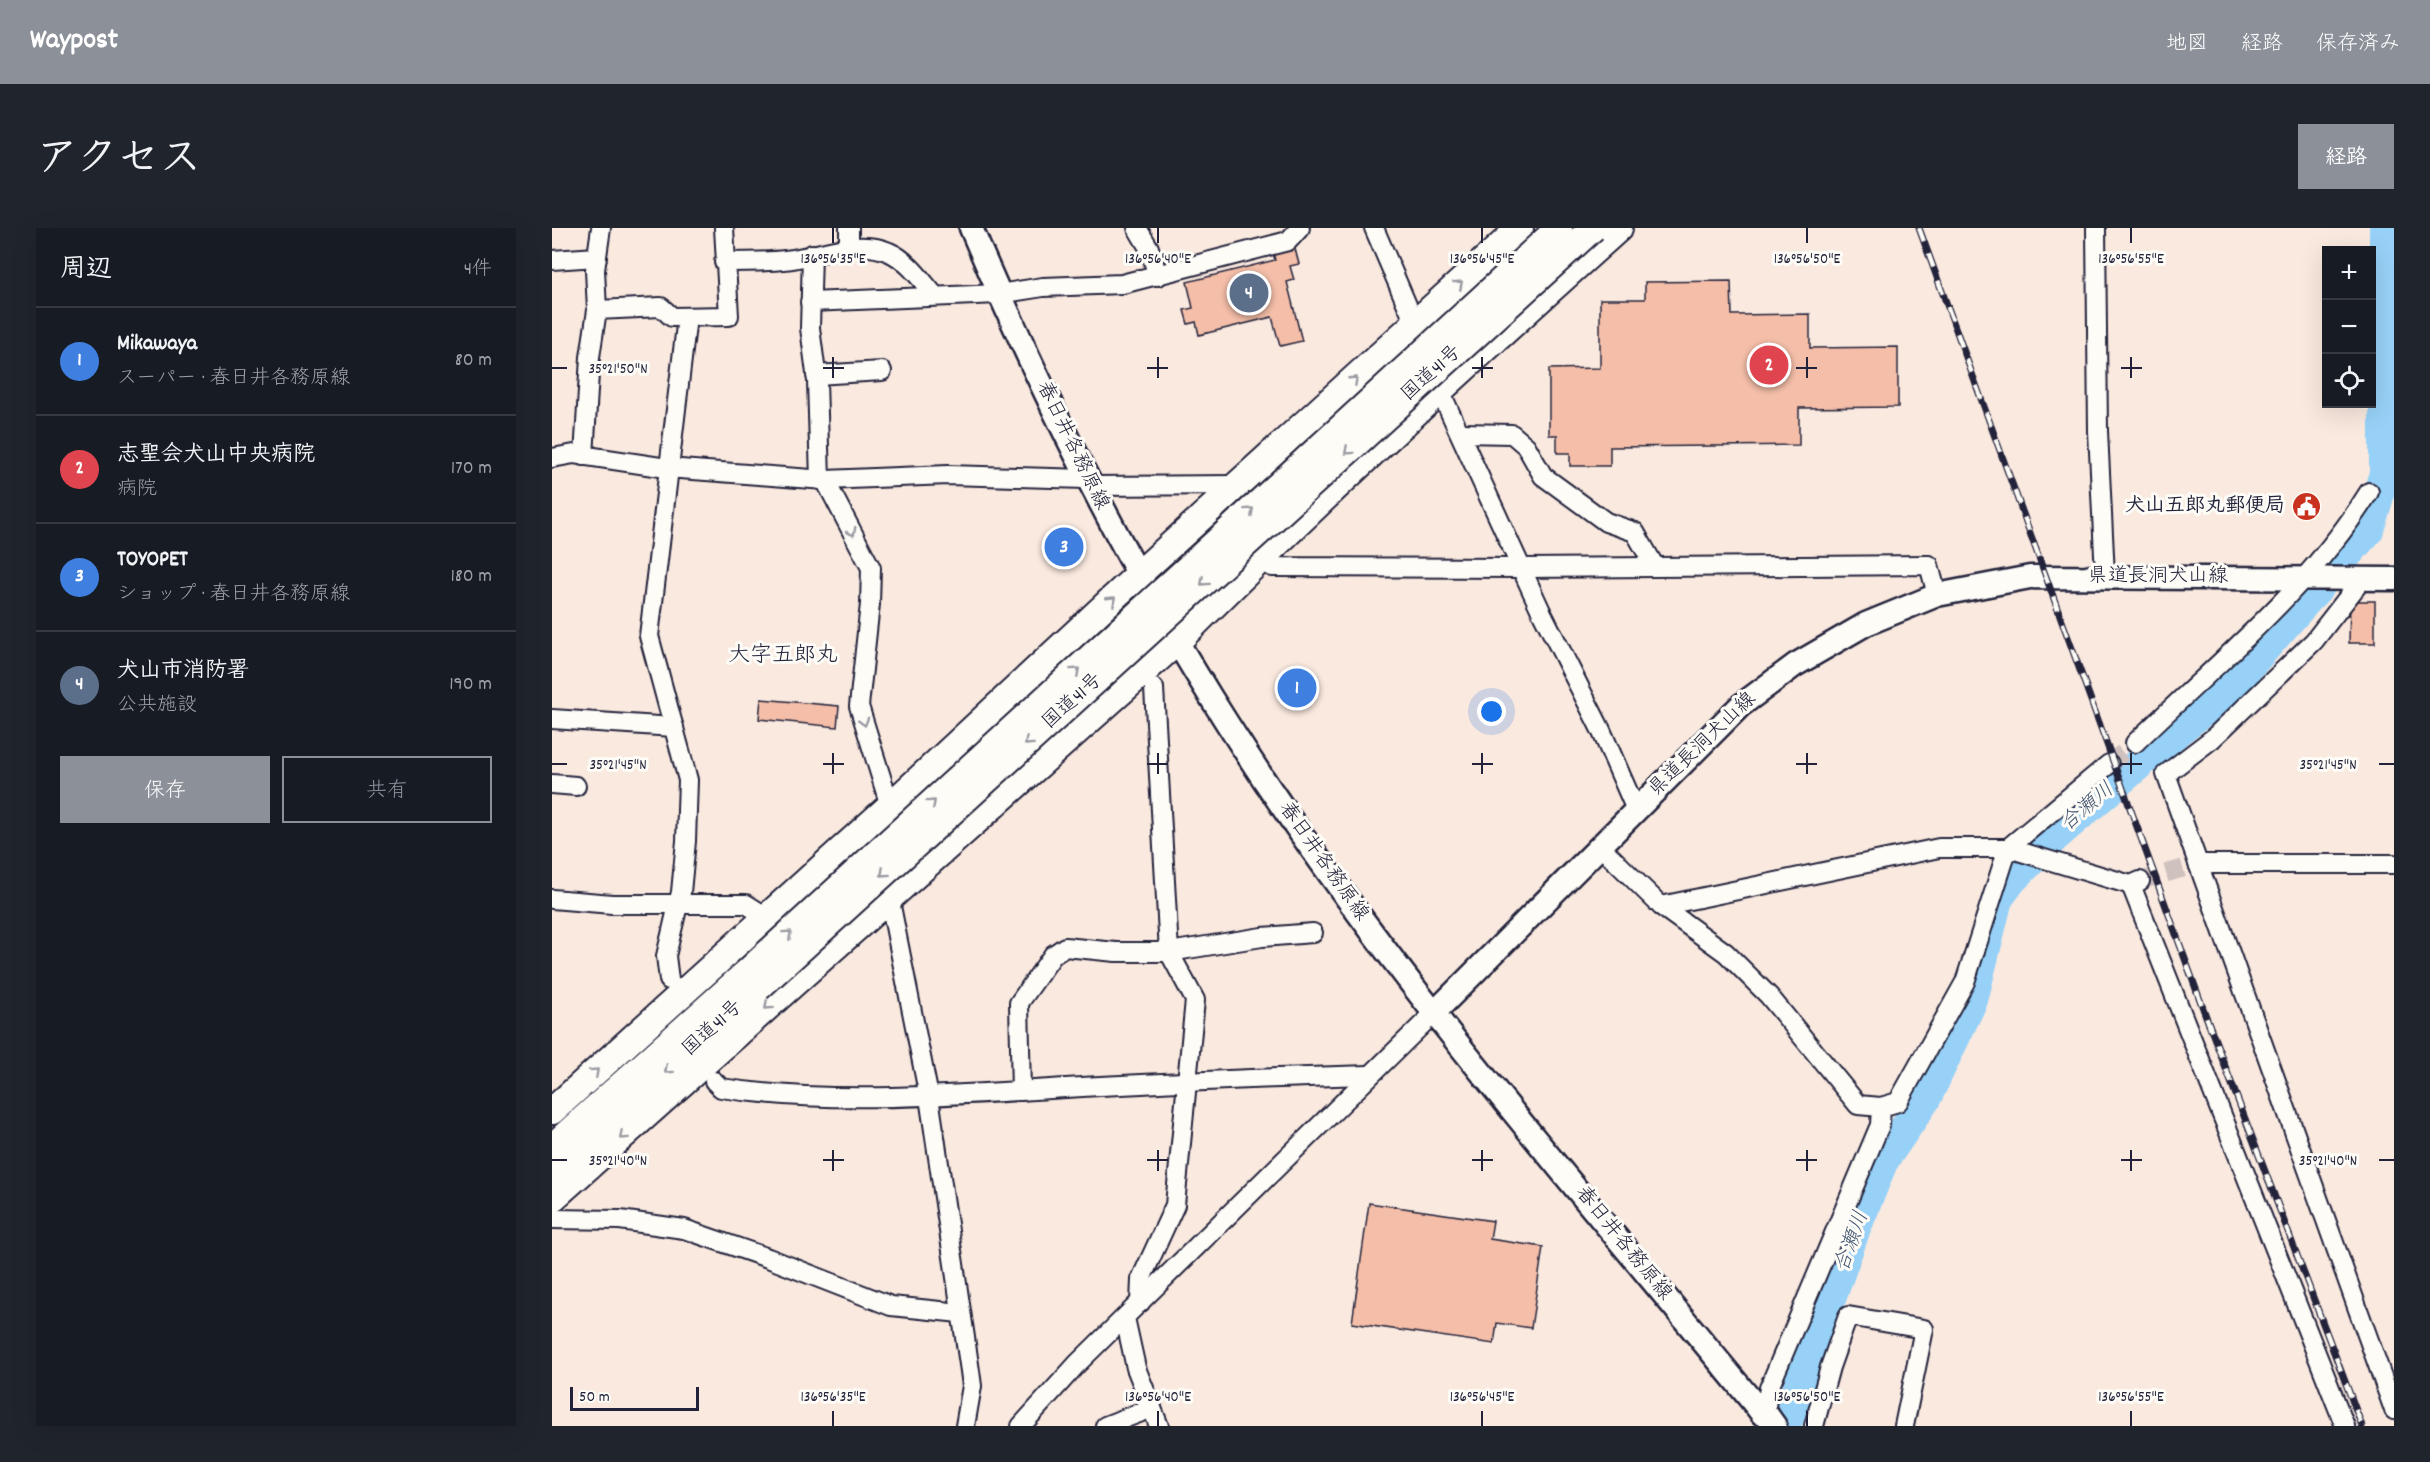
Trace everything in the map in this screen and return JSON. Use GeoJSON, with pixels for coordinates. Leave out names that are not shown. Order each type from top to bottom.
{"type":"FeatureCollection","features":[{"type":"Feature","properties":{"kind":"highway"},"geometry":{"type":"LineString","coordinates":[[553,1109],[890,807],[1139,574],[1240,485],[1520,228]]}},
{"type":"Feature","properties":{"kind":"highway","name":"国道41号"},"geometry":{"type":"LineString","coordinates":[[552,1174],[751,981],[1559,228]]}},
{"type":"Feature","properties":{"kind":"highway","name":"国道41号"},"geometry":{"type":"LineString","coordinates":[[552,1147],[751,981],[1593,228]]}},
{"type":"Feature","properties":{"kind":"highway"},"geometry":{"type":"LineString","coordinates":[[552,1199],[1178,641],[1260,558],[1439,389],[1618,228]]}},
{"type":"Feature","properties":{"kind":"main road","name":"春日井各務原線"},"geometry":{"type":"LineString","coordinates":[[971,228],[999,294],[1088,482],[1227,723],[1328,870],[1434,1013],[1765,1420]]}},
{"type":"Feature","properties":{"kind":"main road","name":"県道長洞犬山線"},"geometry":{"type":"LineString","coordinates":[[1434,1013],[1740,706],[1795,665],[1866,624],[1937,595],[2030,577],[2394,579]]}},
{"type":"Feature","properties":{"kind":"street"},"geometry":{"type":"LineString","coordinates":[[584,456],[590,357],[597,310],[594,291],[601,228]]}},
{"type":"Feature","properties":{"kind":"street"},"geometry":{"type":"LineString","coordinates":[[597,310],[661,307],[672,317],[729,316],[724,262],[724,228]]}},
{"type":"Feature","properties":{"kind":"street"},"geometry":{"type":"LineString","coordinates":[[849,228],[849,248]]}},
{"type":"Feature","properties":{"kind":"street"},"geometry":{"type":"LineString","coordinates":[[1137,228],[1149,248],[1158,276]]}},
{"type":"Feature","properties":{"kind":"street"},"geometry":{"type":"LineString","coordinates":[[810,302],[999,294],[1043,287],[1122,284],[1288,241],[1300,228]]}},
{"type":"Feature","properties":{"kind":"street"},"geometry":{"type":"LineString","coordinates":[[1374,228],[1415,324],[1439,389],[1541,611],[1601,730],[1636,810]]}},
{"type":"Feature","properties":{"kind":"street"},"geometry":{"type":"LineString","coordinates":[[2096,228],[2098,430],[2104,576]]}},
{"type":"Feature","properties":{"kind":"street"},"geometry":{"type":"LineString","coordinates":[[724,262],[798,258],[849,248],[872,247],[888,251],[901,258],[935,296]]}},
{"type":"Feature","properties":{"kind":"street"},"geometry":{"type":"LineString","coordinates":[[812,254],[810,302],[812,353],[816,375],[823,480],[870,568],[870,604],[859,705],[890,807]]}},
{"type":"Feature","properties":{"kind":"street"},"geometry":{"type":"LineString","coordinates":[[552,260],[597,257]]}},
{"type":"Feature","properties":{"kind":"street"},"geometry":{"type":"LineString","coordinates":[[669,980],[666,956],[676,905],[681,892],[688,780],[649,636],[667,468],[671,456],[687,317]]}},
{"type":"Feature","properties":{"kind":"street"},"geometry":{"type":"LineString","coordinates":[[816,375],[882,371]]}},
{"type":"Feature","properties":{"kind":"street"},"geometry":{"type":"LineString","coordinates":[[1460,433],[1512,434],[1526,446],[1543,476],[1606,522],[1635,532],[1655,567]]}},
{"type":"Feature","properties":{"kind":"street"},"geometry":{"type":"LineString","coordinates":[[552,458],[574,454],[667,468],[823,480],[948,475],[1088,482],[1240,485]]}},
{"type":"Feature","properties":{"kind":"street"},"geometry":{"type":"LineString","coordinates":[[2135,743],[2305,578],[2345,530],[2369,492]]}},
{"type":"Feature","properties":{"kind":"street"},"geometry":{"type":"LineString","coordinates":[[1260,558],[1272,567],[1929,565],[1937,595]]}},
{"type":"Feature","properties":{"kind":"street"},"geometry":{"type":"LineString","coordinates":[[2363,578],[2314,641],[2290,665],[2212,739],[2166,774],[2394,1410]]}},
{"type":"Feature","properties":{"kind":"street"},"geometry":{"type":"LineString","coordinates":[[1140,1303],[1141,1280],[1175,1205],[1195,1000],[1169,952],[1154,688]]}},
{"type":"Feature","properties":{"kind":"street"},"geometry":{"type":"LineString","coordinates":[[552,719],[674,727]]}},
{"type":"Feature","properties":{"kind":"street"},"geometry":{"type":"LineString","coordinates":[[1601,847],[1661,906],[1726,953],[1769,996],[1858,1105],[1881,1107],[1898,1102],[1965,982],[2008,848],[2109,764]]}},
{"type":"Feature","properties":{"kind":"street"},"geometry":{"type":"LineString","coordinates":[[552,784],[576,786]]}},
{"type":"Feature","properties":{"kind":"street"},"geometry":{"type":"LineString","coordinates":[[1661,906],[1939,848],[2008,848],[2136,883],[2346,1426]]}},
{"type":"Feature","properties":{"kind":"street"},"geometry":{"type":"LineString","coordinates":[[2198,864],[2394,864]]}},
{"type":"Feature","properties":{"kind":"street"},"geometry":{"type":"LineString","coordinates":[[890,896],[929,1097],[972,1386],[965,1426]]}},
{"type":"Feature","properties":{"kind":"street"},"geometry":{"type":"LineString","coordinates":[[552,899],[676,905],[746,904],[767,917]]}},
{"type":"Feature","properties":{"kind":"street"},"geometry":{"type":"LineString","coordinates":[[1021,1091],[1019,1003],[1053,955],[1065,947],[1116,952],[1169,952],[1262,937],[1313,933]]}},
{"type":"Feature","properties":{"kind":"street"},"geometry":{"type":"LineString","coordinates":[[1021,1426],[1077,1364],[1434,1013]]}},
{"type":"Feature","properties":{"kind":"street"},"geometry":{"type":"LineString","coordinates":[[714,1081],[722,1088],[787,1094],[929,1097],[1186,1081],[1369,1076]]}},
{"type":"Feature","properties":{"kind":"street"},"geometry":{"type":"LineString","coordinates":[[1765,1420],[1768,1388],[1880,1125],[1881,1107]]}},
{"type":"Feature","properties":{"kind":"street"},"geometry":{"type":"LineString","coordinates":[[552,1219],[620,1220],[676,1227],[768,1258],[891,1306],[960,1313]]}},
{"type":"Feature","properties":{"kind":"street"},"geometry":{"type":"LineString","coordinates":[[1814,1426],[1830,1367],[1848,1316],[1924,1329],[1904,1426]]}},
{"type":"Feature","properties":{"kind":"street"},"geometry":{"type":"LineString","coordinates":[[1125,1318],[1136,1368],[1159,1426]]}},
{"type":"Feature","properties":{"kind":"street"},"geometry":{"type":"LineString","coordinates":[[1104,1426],[1152,1408]]}},
{"type":"Feature","properties":{"kind":"building"},"geometry":{"type":"Polygon","coordinates":[[[1294,245],[1299,264],[1290,266],[1294,280],[1287,282],[1302,341],[1280,346],[1272,317],[1199,335],[1196,322],[1188,324],[1184,310],[1193,308],[1187,282],[1275,260],[1272,250],[1294,245]]]}},
{"type":"Feature","properties":{"kind":"building"},"geometry":{"type":"Polygon","coordinates":[[[1731,281],[1732,315],[1810,314],[1810,348],[1898,347],[1898,407],[1799,408],[1799,445],[1610,447],[1610,466],[1570,466],[1570,453],[1557,453],[1557,435],[1549,435],[1549,369],[1600,368],[1600,299],[1645,299],[1645,282],[1731,281]]]}},
{"type":"Feature","properties":{"kind":"building"},"geometry":{"type":"Polygon","coordinates":[[[2350,601],[2375,601],[2375,643],[2349,643],[2350,601]]]}},
{"type":"Feature","properties":{"kind":"building"},"geometry":{"type":"Polygon","coordinates":[[[761,699],[839,706],[837,727],[759,719],[761,699]]]}},
{"type":"Feature","properties":{"kind":"building"},"geometry":{"type":"Polygon","coordinates":[[[1369,1203],[1493,1221],[1490,1239],[1543,1247],[1531,1328],[1497,1323],[1494,1344],[1352,1323],[1369,1203]]]}},
{"type":"Feature","properties":{"kind":"waterway","name":"合瀬川"},"geometry":{"type":"LineString","coordinates":[[1785,1426],[1854,1231],[1882,1162],[1925,1099],[1972,1000],[1997,899],[2011,880],[2056,835],[2177,731],[2224,694],[2368,530],[2385,473],[2385,228]]}},
{"type":"Feature","properties":{"kind":"tunnel"},"geometry":{"type":"LineString","coordinates":[[2109,764],[2135,743]]}},
{"type":"Feature","properties":{"kind":"tunnel"},"geometry":{"type":"LineString","coordinates":[[2140,881],[2198,864]]}},
{"type":"Feature","properties":{"kind":"railway"},"geometry":{"type":"LineString","coordinates":[[1919,228],[2204,1011],[2362,1426]]}},
{"type":"Feature","properties":{"kind":"place","name":"犬山市消防署"},"geometry":{"type":"Point","coordinates":[1249,293]}},
{"type":"Feature","properties":{"kind":"place","name":"志聖会犬山中央病院"},"geometry":{"type":"Point","coordinates":[1769,365]}},
{"type":"Feature","properties":{"kind":"place","name":"犬山五郎丸郵便局"},"geometry":{"type":"Point","coordinates":[2306,507]}},
{"type":"Feature","properties":{"kind":"place","name":"TOYOPET"},"geometry":{"type":"Point","coordinates":[1064,547]}},
{"type":"Feature","properties":{"kind":"place","name":"Mikawaya"},"geometry":{"type":"Point","coordinates":[1297,688]}},
{"type":"Feature","properties":{"kind":"district","name":"大字五郎丸"},"geometry":{"type":"Point","coordinates":[783,656]}}]}
